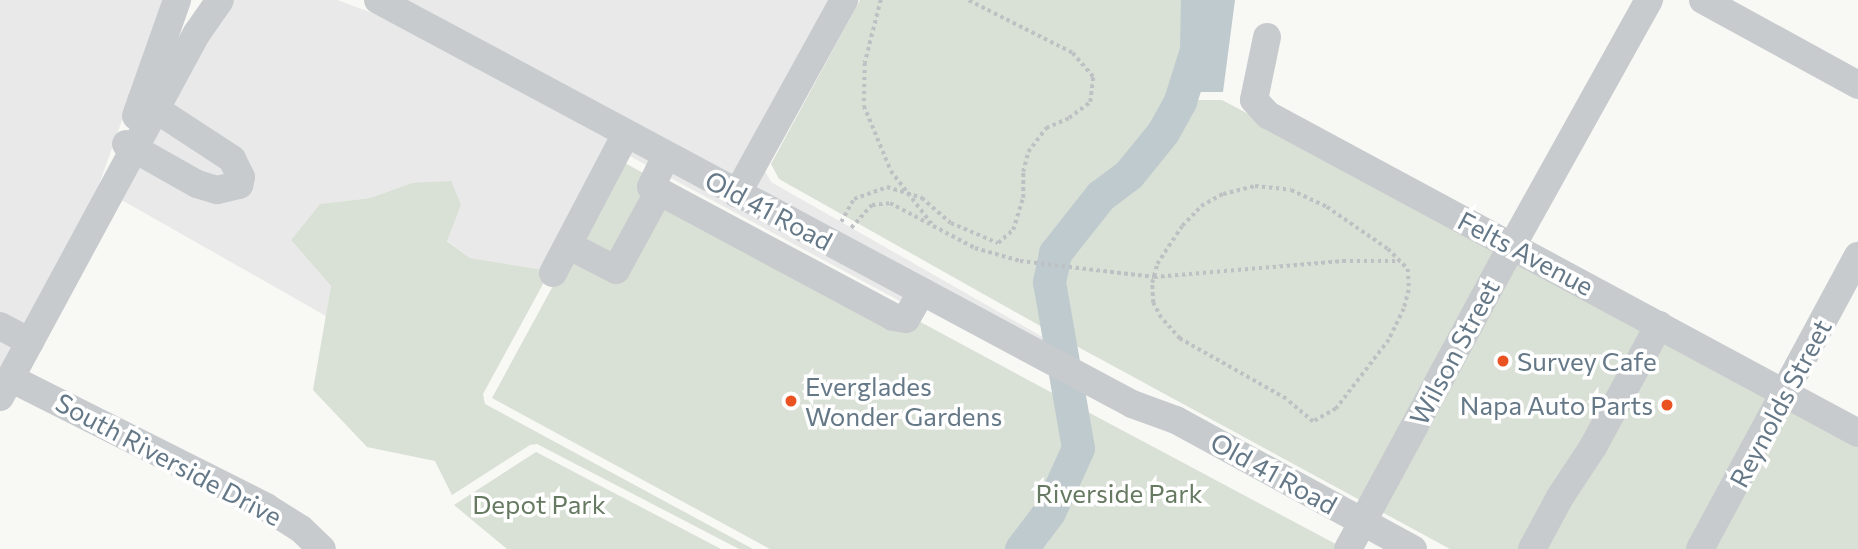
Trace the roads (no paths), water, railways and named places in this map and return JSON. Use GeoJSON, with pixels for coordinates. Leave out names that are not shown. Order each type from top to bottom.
{"type":"FeatureCollection","features":[{"type":"Feature","properties":{"kind":"street"},"geometry":{"type":"LineString","coordinates":[[5,387],[102,209],[130,147],[149,104],[177,0]]}},
{"type":"Feature","properties":{"kind":"street"},"geometry":{"type":"LineString","coordinates":[[149,104],[220,0]]}},
{"type":"Feature","properties":{"kind":"street","name":"Old 41 Road"},"geometry":{"type":"LineString","coordinates":[[366,0],[410,8]]}},
{"type":"Feature","properties":{"kind":"street","name":"Old 41 Road"},"geometry":{"type":"LineString","coordinates":[[378,0],[410,8],[626,134],[737,194],[841,235],[922,291],[1132,404],[1177,420],[1361,539],[1413,549]]}},
{"type":"Feature","properties":{"kind":"street"},"geometry":{"type":"LineString","coordinates":[[737,194],[844,0]]}},
{"type":"Feature","properties":{"kind":"street","name":"Wilson Street"},"geometry":{"type":"LineString","coordinates":[[1361,539],[1512,246],[1649,0]]}},
{"type":"Feature","properties":{"kind":"street"},"geometry":{"type":"LineString","coordinates":[[1703,0],[1858,85]]}},
{"type":"Feature","properties":{"kind":"street","name":"Felts Avenue"},"geometry":{"type":"LineString","coordinates":[[1267,37],[1254,100],[1268,115],[1858,433]]}},
{"type":"Feature","properties":{"kind":"street"},"geometry":{"type":"LineString","coordinates":[[130,147],[197,184],[217,190],[239,184],[241,177],[232,159],[149,104]]}},
{"type":"Feature","properties":{"kind":"street"},"geometry":{"type":"LineString","coordinates":[[553,273],[626,134]]}},
{"type":"Feature","properties":{"kind":"street"},"geometry":{"type":"LineString","coordinates":[[666,156],[651,187],[893,317],[906,319],[922,291]]}},
{"type":"Feature","properties":{"kind":"street"},"geometry":{"type":"LineString","coordinates":[[568,245],[617,270],[659,191]]}},
{"type":"Feature","properties":{"kind":"street","name":"Reynolds Street"},"geometry":{"type":"LineString","coordinates":[[1700,549],[1786,394],[1858,256]]}},
{"type":"Feature","properties":{"kind":"street"},"geometry":{"type":"LineString","coordinates":[[1532,549],[1560,497],[1593,447],[1659,325]]}},
{"type":"Feature","properties":{"kind":"street"},"geometry":{"type":"LineString","coordinates":[[0,326],[30,342]]}},
{"type":"Feature","properties":{"kind":"street","name":"South Riverside Drive"},"geometry":{"type":"LineString","coordinates":[[5,387],[275,512],[301,529],[322,549]]}},
{"type":"Feature","properties":{"kind":"waterway"},"geometry":{"type":"LineString","coordinates":[[1021,549],[1049,512],[1078,448],[1049,282],[1055,253],[1100,196],[1129,174],[1163,132],[1180,101],[1196,50],[1197,0]]}},
{"type":"Feature","properties":{"kind":"place","name":"Survey Cafe"},"geometry":{"type":"Point","coordinates":[1503,361]}},
{"type":"Feature","properties":{"kind":"place","name":"Everglades Wonder Gardens"},"geometry":{"type":"Point","coordinates":[791,401]}},
{"type":"Feature","properties":{"kind":"place","name":"Napa Auto Parts"},"geometry":{"type":"Point","coordinates":[1667,405]}},
{"type":"Feature","properties":{"kind":"park label","name":"Riverside Park"},"geometry":{"type":"Point","coordinates":[1119,493]}},
{"type":"Feature","properties":{"kind":"park label","name":"Depot Park"},"geometry":{"type":"Point","coordinates":[539,504]}}]}
